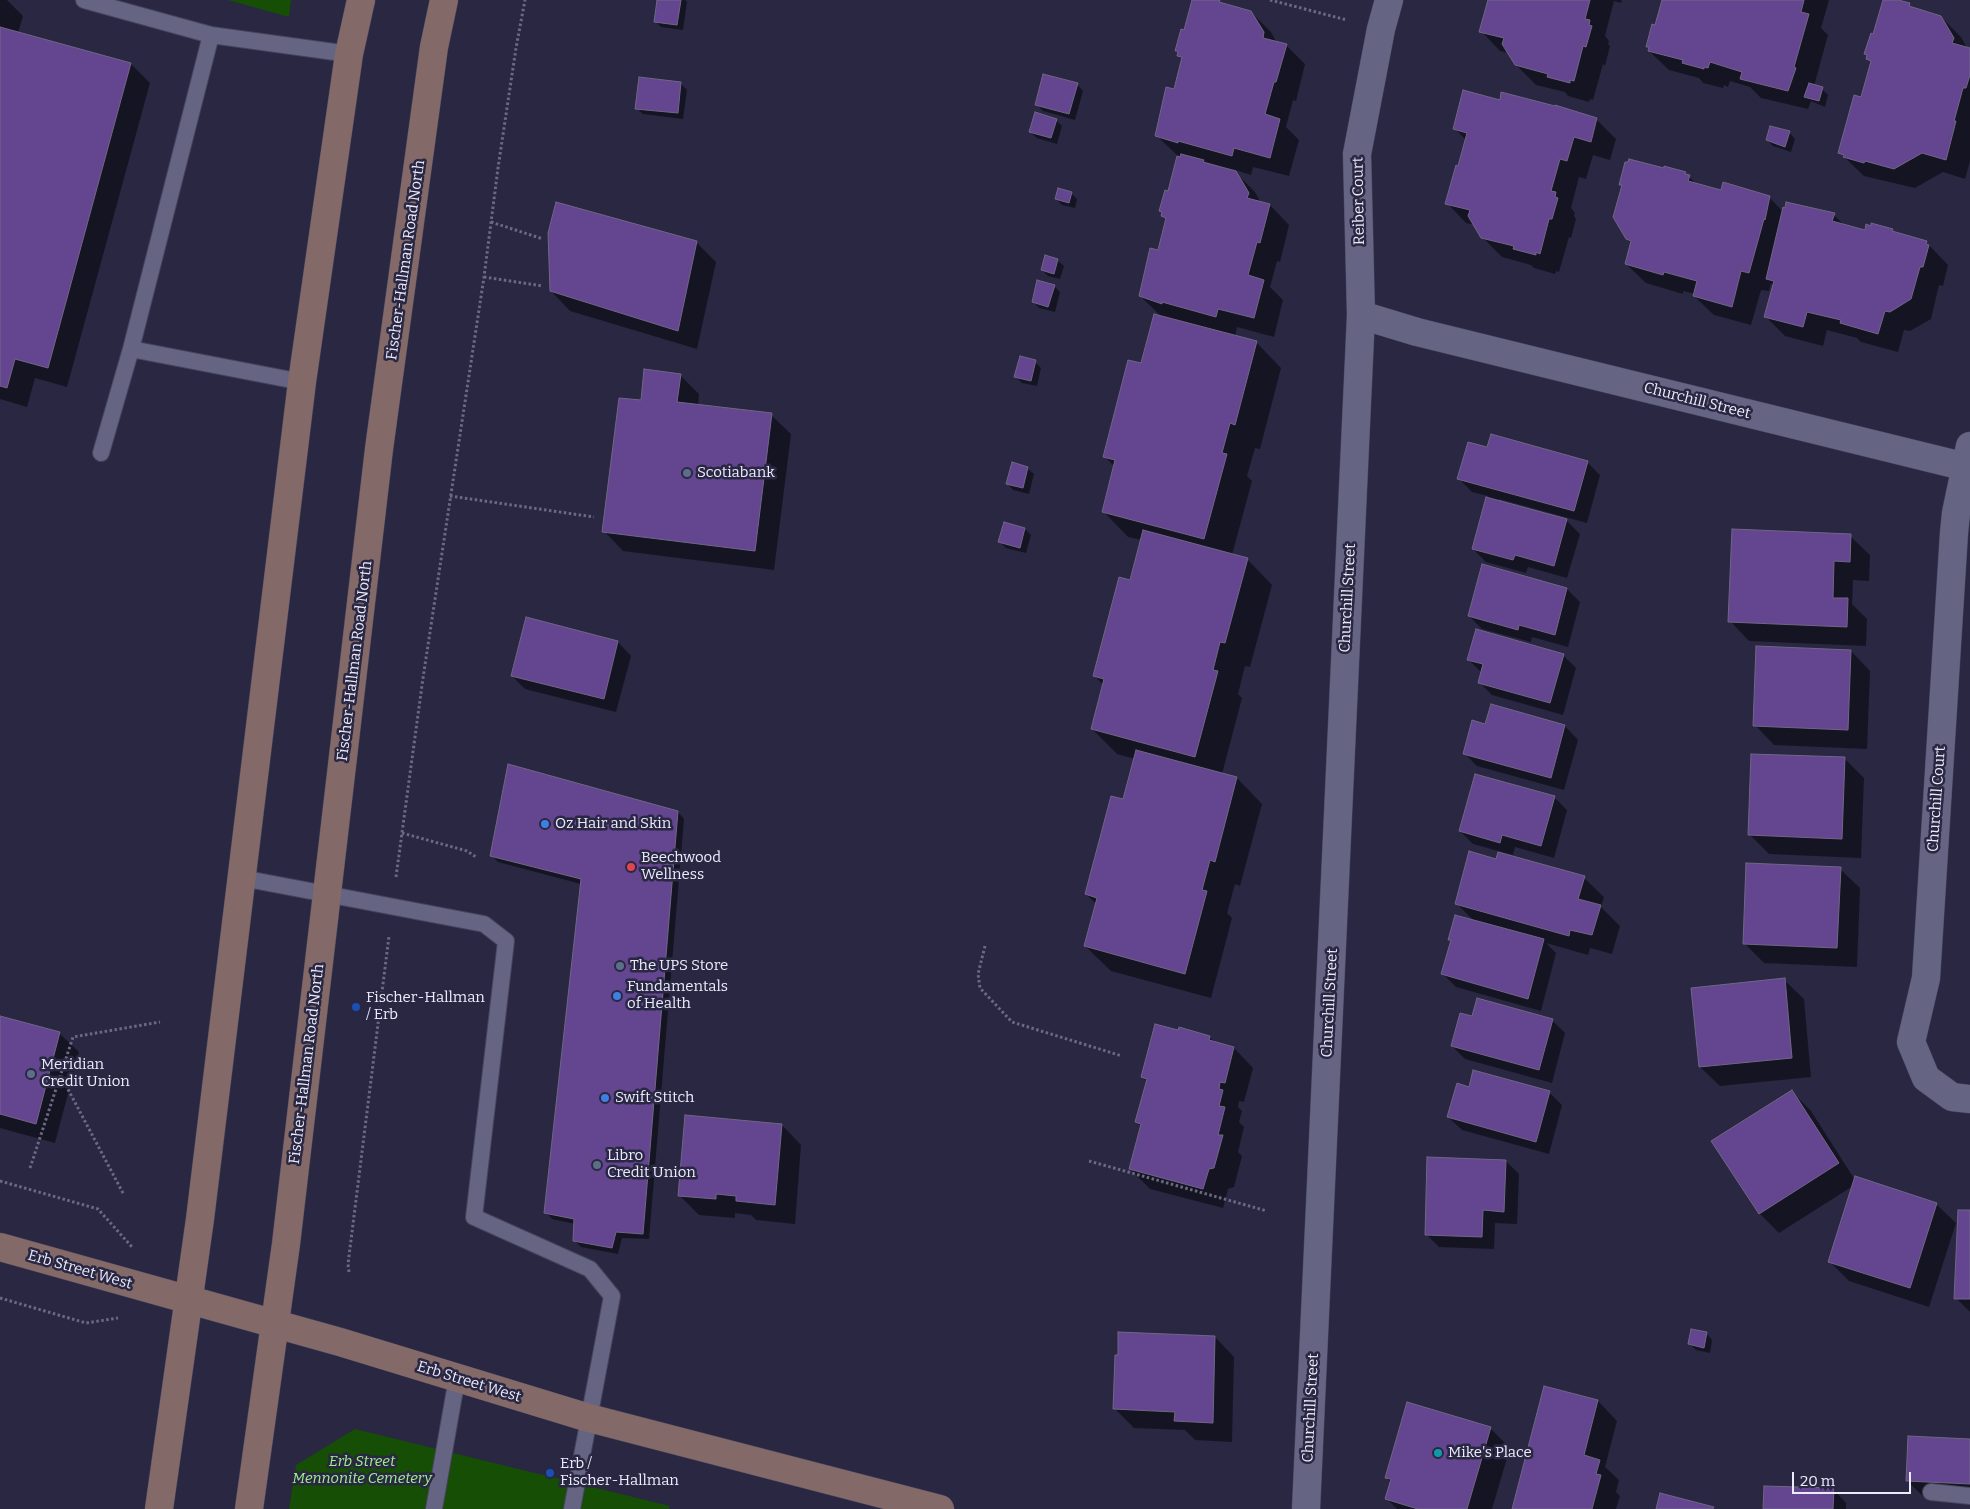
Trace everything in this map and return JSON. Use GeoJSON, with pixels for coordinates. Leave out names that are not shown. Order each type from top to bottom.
{"type":"FeatureCollection","features":[{"type":"Feature","properties":{"kind":"main road"},"geometry":{"type":"LineString","coordinates":[[159,1509],[189,1300],[302,382],[349,54],[360,0]]}},
{"type":"Feature","properties":{"kind":"main road","name":"Fischer-Hallman Road North"},"geometry":{"type":"LineString","coordinates":[[248,1509],[276,1324],[380,450],[434,48],[444,0]]}},
{"type":"Feature","properties":{"kind":"main road","name":"Erb Street West"},"geometry":{"type":"LineString","coordinates":[[0,1247],[276,1324],[589,1418],[940,1509]]}},
{"type":"Feature","properties":{"kind":"street","name":"Reiber Court"},"geometry":{"type":"LineString","coordinates":[[1361,315],[1357,154],[1380,29],[1390,0]]}},
{"type":"Feature","properties":{"kind":"street","name":"Churchill Street"},"geometry":{"type":"LineString","coordinates":[[1306,1509],[1361,315],[1417,332],[1968,461]]}},
{"type":"Feature","properties":{"kind":"street","name":"Churchill Court"},"geometry":{"type":"LineString","coordinates":[[1968,461],[1956,513],[1954,533],[1926,978],[1912,1042],[1926,1078],[1952,1097],[1970,1099]]}},
{"type":"Feature","properties":{"kind":"lane"},"geometry":{"type":"LineString","coordinates":[[84,0],[211,35],[349,54]]}},
{"type":"Feature","properties":{"kind":"lane"},"geometry":{"type":"LineString","coordinates":[[102,453],[131,349],[211,35]]}},
{"type":"Feature","properties":{"kind":"lane"},"geometry":{"type":"LineString","coordinates":[[131,349],[302,382]]}},
{"type":"Feature","properties":{"kind":"lane"},"geometry":{"type":"LineString","coordinates":[[242,878],[484,924],[506,941],[474,1217],[590,1269],[612,1296],[572,1509]]}},
{"type":"Feature","properties":{"kind":"lane"},"geometry":{"type":"LineString","coordinates":[[434,1509],[457,1378]]}},
{"type":"Feature","properties":{"kind":"lane"},"geometry":{"type":"LineString","coordinates":[[1931,1492],[1970,1496]]}},
{"type":"Feature","properties":{"kind":"path"},"geometry":{"type":"LineString","coordinates":[[349,1272],[348,1264],[402,833],[450,496],[484,277],[490,222],[525,0]]}},
{"type":"Feature","properties":{"kind":"path"},"geometry":{"type":"LineString","coordinates":[[1270,0],[1380,29]]}},
{"type":"Feature","properties":{"kind":"path"},"geometry":{"type":"LineString","coordinates":[[490,222],[543,239]]}},
{"type":"Feature","properties":{"kind":"path"},"geometry":{"type":"LineString","coordinates":[[484,277],[542,286]]}},
{"type":"Feature","properties":{"kind":"path"},"geometry":{"type":"LineString","coordinates":[[450,496],[594,517]]}},
{"type":"Feature","properties":{"kind":"path"},"geometry":{"type":"LineString","coordinates":[[402,833],[467,851],[476,857]]}},
{"type":"Feature","properties":{"kind":"path"},"geometry":{"type":"LineString","coordinates":[[986,946],[978,974],[980,988],[1012,1022],[1122,1056]]}},
{"type":"Feature","properties":{"kind":"path"},"geometry":{"type":"LineString","coordinates":[[30,1168],[73,1037],[160,1022]]}},
{"type":"Feature","properties":{"kind":"path"},"geometry":{"type":"LineString","coordinates":[[61,1076],[124,1195]]}},
{"type":"Feature","properties":{"kind":"path"},"geometry":{"type":"LineString","coordinates":[[1088,1161],[1267,1211]]}},
{"type":"Feature","properties":{"kind":"path"},"geometry":{"type":"LineString","coordinates":[[0,1181],[98,1209],[139,1253]]}},
{"type":"Feature","properties":{"kind":"green space"},"geometry":{"type":"Polygon","coordinates":[[[228,0],[291,0],[289,17],[228,0]]]}},
{"type":"Feature","properties":{"kind":"green space","name":"Erb Street Mennonite Cemetery"},"geometry":{"type":"Polygon","coordinates":[[[355,1429],[670,1506],[669,1509],[289,1509],[296,1465],[355,1429]]]}},
{"type":"Feature","properties":{"kind":"building"},"geometry":{"type":"Polygon","coordinates":[[[657,0],[681,0],[677,25],[654,22],[657,0]]]}},
{"type":"Feature","properties":{"kind":"building"},"geometry":{"type":"Polygon","coordinates":[[[1192,0],[1220,0],[1219,2],[1251,11],[1264,32],[1263,38],[1287,44],[1265,114],[1280,119],[1270,158],[1234,148],[1232,156],[1155,136],[1166,87],[1174,89],[1182,57],[1177,56],[1178,51],[1175,51],[1181,29],[1184,30],[1192,0]]]}},
{"type":"Feature","properties":{"kind":"building"},"geometry":{"type":"Polygon","coordinates":[[[1488,0],[1590,0],[1585,19],[1590,20],[1589,25],[1592,26],[1586,47],[1583,46],[1574,81],[1570,80],[1570,83],[1547,77],[1548,74],[1515,65],[1502,44],[1504,38],[1479,32],[1488,0]]]}},
{"type":"Feature","properties":{"kind":"building"},"geometry":{"type":"Polygon","coordinates":[[[1662,0],[1804,0],[1801,12],[1809,14],[1794,67],[1796,68],[1788,91],[1740,79],[1742,72],[1710,62],[1708,68],[1704,67],[1704,69],[1682,63],[1683,60],[1648,51],[1649,47],[1646,47],[1652,24],[1655,25],[1662,0]]]}},
{"type":"Feature","properties":{"kind":"building"},"geometry":{"type":"Polygon","coordinates":[[[1883,0],[1898,0],[1910,3],[1909,6],[1941,16],[1954,38],[1952,43],[1970,48],[1970,75],[1966,88],[1963,88],[1946,160],[1922,153],[1894,169],[1843,157],[1844,155],[1838,153],[1854,95],[1861,97],[1871,61],[1866,59],[1867,55],[1864,54],[1871,33],[1873,34],[1883,0]]]}},
{"type":"Feature","properties":{"kind":"building"},"geometry":{"type":"Polygon","coordinates":[[[0,27],[131,63],[48,368],[15,359],[7,388],[0,386],[0,27]]]}},
{"type":"Feature","properties":{"kind":"building"},"geometry":{"type":"Polygon","coordinates":[[[1043,74],[1078,83],[1069,114],[1035,105],[1043,74]]]}},
{"type":"Feature","properties":{"kind":"building"},"geometry":{"type":"Polygon","coordinates":[[[639,77],[681,82],[678,113],[635,109],[639,77]]]}},
{"type":"Feature","properties":{"kind":"building"},"geometry":{"type":"Polygon","coordinates":[[[1809,83],[1823,87],[1819,101],[1804,97],[1809,83]]]}},
{"type":"Feature","properties":{"kind":"building"},"geometry":{"type":"Polygon","coordinates":[[[1463,90],[1500,100],[1501,92],[1555,105],[1597,118],[1591,142],[1574,137],[1567,161],[1560,159],[1551,191],[1556,192],[1555,197],[1558,198],[1552,219],[1549,219],[1540,254],[1536,252],[1536,255],[1513,249],[1514,246],[1481,238],[1468,216],[1470,210],[1445,204],[1467,133],[1453,129],[1463,90]]]}},
{"type":"Feature","properties":{"kind":"building"},"geometry":{"type":"Polygon","coordinates":[[[1035,112],[1057,119],[1051,138],[1029,132],[1035,112]]]}},
{"type":"Feature","properties":{"kind":"building"},"geometry":{"type":"Polygon","coordinates":[[[1770,126],[1790,131],[1785,147],[1766,140],[1770,126]]]}},
{"type":"Feature","properties":{"kind":"building"},"geometry":{"type":"Polygon","coordinates":[[[1181,154],[1236,171],[1249,193],[1247,198],[1270,204],[1260,243],[1257,242],[1248,275],[1264,280],[1254,318],[1218,309],[1216,317],[1162,302],[1162,304],[1139,296],[1150,248],[1158,250],[1166,218],[1161,216],[1162,212],[1159,211],[1165,190],[1168,191],[1177,156],[1180,157],[1181,154]]]}},
{"type":"Feature","properties":{"kind":"building"},"geometry":{"type":"Polygon","coordinates":[[[1629,159],[1686,172],[1685,174],[1690,175],[1688,181],[1721,190],[1723,182],[1770,196],[1749,273],[1741,271],[1732,307],[1693,296],[1697,281],[1664,272],[1663,275],[1625,264],[1631,241],[1626,239],[1613,217],[1622,185],[1619,185],[1625,162],[1628,162],[1629,159]]]}},
{"type":"Feature","properties":{"kind":"building"},"geometry":{"type":"Polygon","coordinates":[[[1058,188],[1072,192],[1069,203],[1055,199],[1058,188]]]}},
{"type":"Feature","properties":{"kind":"building"},"geometry":{"type":"Polygon","coordinates":[[[556,202],[697,241],[678,331],[550,291],[548,233],[556,202]]]}},
{"type":"Feature","properties":{"kind":"building"},"geometry":{"type":"Polygon","coordinates":[[[1786,202],[1835,213],[1832,221],[1865,230],[1866,224],[1871,226],[1871,223],[1927,241],[1926,244],[1929,245],[1923,267],[1920,267],[1911,299],[1890,312],[1885,311],[1878,334],[1840,323],[1841,320],[1807,312],[1803,327],[1764,317],[1774,281],[1766,279],[1783,207],[1785,208],[1786,202]]]}},
{"type":"Feature","properties":{"kind":"building"},"geometry":{"type":"Polygon","coordinates":[[[1045,255],[1058,259],[1054,274],[1041,270],[1045,255]]]}},
{"type":"Feature","properties":{"kind":"building"},"geometry":{"type":"Polygon","coordinates":[[[1037,280],[1055,285],[1048,307],[1032,302],[1037,280]]]}},
{"type":"Feature","properties":{"kind":"building"},"geometry":{"type":"Polygon","coordinates":[[[1154,314],[1257,341],[1235,425],[1230,423],[1222,453],[1227,454],[1204,539],[1102,512],[1115,460],[1103,457],[1128,360],[1141,363],[1154,314]]]}},
{"type":"Feature","properties":{"kind":"building"},"geometry":{"type":"Polygon","coordinates":[[[1020,356],[1036,360],[1031,381],[1014,377],[1020,356]]]}},
{"type":"Feature","properties":{"kind":"building","name":"Scotiabank"},"geometry":{"type":"Polygon","coordinates":[[[644,369],[681,374],[677,402],[772,413],[755,551],[602,532],[619,398],[641,400],[644,369]]]}},
{"type":"Feature","properties":{"kind":"building"},"geometry":{"type":"Polygon","coordinates":[[[1491,434],[1588,461],[1574,511],[1457,479],[1468,442],[1487,447],[1491,434]]]}},
{"type":"Feature","properties":{"kind":"building"},"geometry":{"type":"Polygon","coordinates":[[[1012,462],[1028,467],[1023,488],[1006,484],[1012,462]]]}},
{"type":"Feature","properties":{"kind":"building"},"geometry":{"type":"Polygon","coordinates":[[[1486,497],[1567,519],[1554,566],[1515,555],[1513,560],[1472,549],[1486,497]]]}},
{"type":"Feature","properties":{"kind":"building"},"geometry":{"type":"Polygon","coordinates":[[[1004,522],[1025,528],[1020,548],[998,542],[1004,522]]]}},
{"type":"Feature","properties":{"kind":"building"},"geometry":{"type":"Polygon","coordinates":[[[1732,529],[1851,534],[1850,562],[1834,561],[1833,598],[1848,598],[1847,627],[1728,622],[1732,529]]]}},
{"type":"Feature","properties":{"kind":"building"},"geometry":{"type":"Polygon","coordinates":[[[1143,530],[1248,558],[1225,643],[1220,642],[1213,670],[1218,671],[1195,757],[1091,729],[1104,679],[1093,676],[1119,577],[1130,580],[1143,530]]]}},
{"type":"Feature","properties":{"kind":"building"},"geometry":{"type":"Polygon","coordinates":[[[1482,564],[1567,588],[1555,635],[1519,625],[1518,630],[1468,616],[1482,564]]]}},
{"type":"Feature","properties":{"kind":"building"},"geometry":{"type":"Polygon","coordinates":[[[526,617],[618,641],[604,699],[511,676],[526,617]]]}},
{"type":"Feature","properties":{"kind":"building"},"geometry":{"type":"Polygon","coordinates":[[[1476,629],[1564,654],[1550,703],[1478,683],[1483,664],[1467,660],[1476,629]]]}},
{"type":"Feature","properties":{"kind":"building"},"geometry":{"type":"Polygon","coordinates":[[[1756,646],[1851,650],[1848,730],[1753,726],[1756,646]]]}},
{"type":"Feature","properties":{"kind":"building"},"geometry":{"type":"Polygon","coordinates":[[[1491,704],[1565,725],[1551,778],[1463,754],[1472,720],[1485,724],[1491,704]]]}},
{"type":"Feature","properties":{"kind":"building"},"geometry":{"type":"Polygon","coordinates":[[[1136,750],[1237,777],[1215,862],[1210,860],[1202,890],[1207,891],[1185,974],[1084,946],[1097,898],[1085,894],[1111,796],[1123,799],[1136,750]]]}},
{"type":"Feature","properties":{"kind":"building"},"geometry":{"type":"Polygon","coordinates":[[[1751,754],[1845,757],[1842,839],[1748,835],[1751,754]]]}},
{"type":"Feature","properties":{"kind":"building"},"geometry":{"type":"Polygon","coordinates":[[[508,764],[678,811],[643,1234],[616,1232],[612,1248],[573,1241],[574,1219],[544,1213],[581,879],[490,856],[508,764]]]}},
{"type":"Feature","properties":{"kind":"building"},"geometry":{"type":"Polygon","coordinates":[[[1475,774],[1555,796],[1541,846],[1502,835],[1500,843],[1459,831],[1475,774]]]}},
{"type":"Feature","properties":{"kind":"building"},"geometry":{"type":"Polygon","coordinates":[[[1469,851],[1496,859],[1498,852],[1585,876],[1578,899],[1601,905],[1592,935],[1570,930],[1569,936],[1455,904],[1469,851]]]}},
{"type":"Feature","properties":{"kind":"building"},"geometry":{"type":"Polygon","coordinates":[[[1746,863],[1841,867],[1837,948],[1743,944],[1746,863]]]}},
{"type":"Feature","properties":{"kind":"building"},"geometry":{"type":"Polygon","coordinates":[[[1455,915],[1544,939],[1528,999],[1441,974],[1451,940],[1448,940],[1455,915]]]}},
{"type":"Feature","properties":{"kind":"building"},"geometry":{"type":"Polygon","coordinates":[[[1785,978],[1792,1058],[1699,1067],[1691,988],[1785,978]]]}},
{"type":"Feature","properties":{"kind":"building"},"geometry":{"type":"Polygon","coordinates":[[[1477,998],[1553,1019],[1539,1070],[1451,1046],[1460,1013],[1472,1016],[1477,998]]]}},
{"type":"Feature","properties":{"kind":"building"},"geometry":{"type":"Polygon","coordinates":[[[0,1016],[60,1032],[36,1124],[0,1114],[0,1016]]]}},
{"type":"Feature","properties":{"kind":"building"},"geometry":{"type":"Polygon","coordinates":[[[1155,1024],[1178,1030],[1179,1027],[1210,1036],[1209,1040],[1234,1047],[1225,1083],[1220,1082],[1219,1089],[1223,1090],[1219,1106],[1225,1107],[1218,1135],[1223,1135],[1214,1168],[1209,1169],[1203,1189],[1129,1169],[1141,1124],[1135,1122],[1147,1079],[1141,1077],[1155,1024]]]}},
{"type":"Feature","properties":{"kind":"building"},"geometry":{"type":"Polygon","coordinates":[[[1473,1070],[1550,1091],[1536,1142],[1447,1117],[1457,1083],[1469,1087],[1473,1070]]]}},
{"type":"Feature","properties":{"kind":"building"},"geometry":{"type":"Polygon","coordinates":[[[1792,1090],[1839,1163],[1759,1214],[1711,1141],[1792,1090]]]}},
{"type":"Feature","properties":{"kind":"building"},"geometry":{"type":"Polygon","coordinates":[[[685,1115],[782,1124],[775,1205],[736,1201],[736,1196],[716,1194],[716,1199],[678,1196],[685,1115]]]}},
{"type":"Feature","properties":{"kind":"building"},"geometry":{"type":"Polygon","coordinates":[[[1427,1157],[1506,1160],[1504,1212],[1483,1210],[1482,1237],[1425,1235],[1427,1157]]]}},
{"type":"Feature","properties":{"kind":"building"},"geometry":{"type":"Polygon","coordinates":[[[1855,1176],[1937,1203],[1910,1288],[1828,1262],[1855,1176]]]}},
{"type":"Feature","properties":{"kind":"building"},"geometry":{"type":"Polygon","coordinates":[[[1958,1210],[1970,1210],[1970,1299],[1954,1299],[1958,1210]]]}},
{"type":"Feature","properties":{"kind":"building"},"geometry":{"type":"Polygon","coordinates":[[[1691,1329],[1707,1332],[1704,1348],[1688,1344],[1691,1329]]]}},
{"type":"Feature","properties":{"kind":"building"},"geometry":{"type":"Polygon","coordinates":[[[1118,1332],[1215,1336],[1213,1423],[1174,1421],[1175,1412],[1113,1409],[1115,1355],[1118,1355],[1118,1332]]]}},
{"type":"Feature","properties":{"kind":"building"},"geometry":{"type":"Polygon","coordinates":[[[1544,1386],[1598,1400],[1584,1455],[1600,1460],[1596,1474],[1601,1475],[1592,1509],[1512,1509],[1544,1386]]]}},
{"type":"Feature","properties":{"kind":"building","name":"Mike's Place"},"geometry":{"type":"Polygon","coordinates":[[[1407,1402],[1491,1427],[1467,1509],[1418,1509],[1385,1499],[1391,1479],[1385,1478],[1407,1402]]]}},
{"type":"Feature","properties":{"kind":"building"},"geometry":{"type":"Polygon","coordinates":[[[1908,1436],[1970,1439],[1970,1484],[1906,1481],[1908,1436]]]}},
{"type":"Feature","properties":{"kind":"building"},"geometry":{"type":"Polygon","coordinates":[[[1764,1486],[1834,1488],[1833,1509],[1763,1509],[1764,1486]]]}},
{"type":"Feature","properties":{"kind":"building"},"geometry":{"type":"Polygon","coordinates":[[[1660,1493],[1714,1507],[1713,1509],[1656,1509],[1660,1493]]]}},
{"type":"Feature","properties":{"kind":"place","name":"Scotiabank"},"geometry":{"type":"Point","coordinates":[687,473]}},
{"type":"Feature","properties":{"kind":"place","name":"Oz Hair and Skin"},"geometry":{"type":"Point","coordinates":[545,824]}},
{"type":"Feature","properties":{"kind":"place","name":"Beechwood Wellness"},"geometry":{"type":"Point","coordinates":[631,867]}},
{"type":"Feature","properties":{"kind":"place","name":"The UPS Store"},"geometry":{"type":"Point","coordinates":[620,966]}},
{"type":"Feature","properties":{"kind":"place","name":"Fundamentals of Health"},"geometry":{"type":"Point","coordinates":[617,996]}},
{"type":"Feature","properties":{"kind":"place","name":"Fischer-Hallman / Erb"},"geometry":{"type":"Point","coordinates":[356,1007]}},
{"type":"Feature","properties":{"kind":"place","name":"Meridian Credit Union"},"geometry":{"type":"Point","coordinates":[31,1074]}},
{"type":"Feature","properties":{"kind":"place","name":"Swift Stitch"},"geometry":{"type":"Point","coordinates":[605,1098]}},
{"type":"Feature","properties":{"kind":"place","name":"Libro Credit Union"},"geometry":{"type":"Point","coordinates":[597,1165]}},
{"type":"Feature","properties":{"kind":"place","name":"Mike's Place"},"geometry":{"type":"Point","coordinates":[1438,1453]}},
{"type":"Feature","properties":{"kind":"place","name":"Erb / Fischer-Hallman"},"geometry":{"type":"Point","coordinates":[550,1473]}}]}
